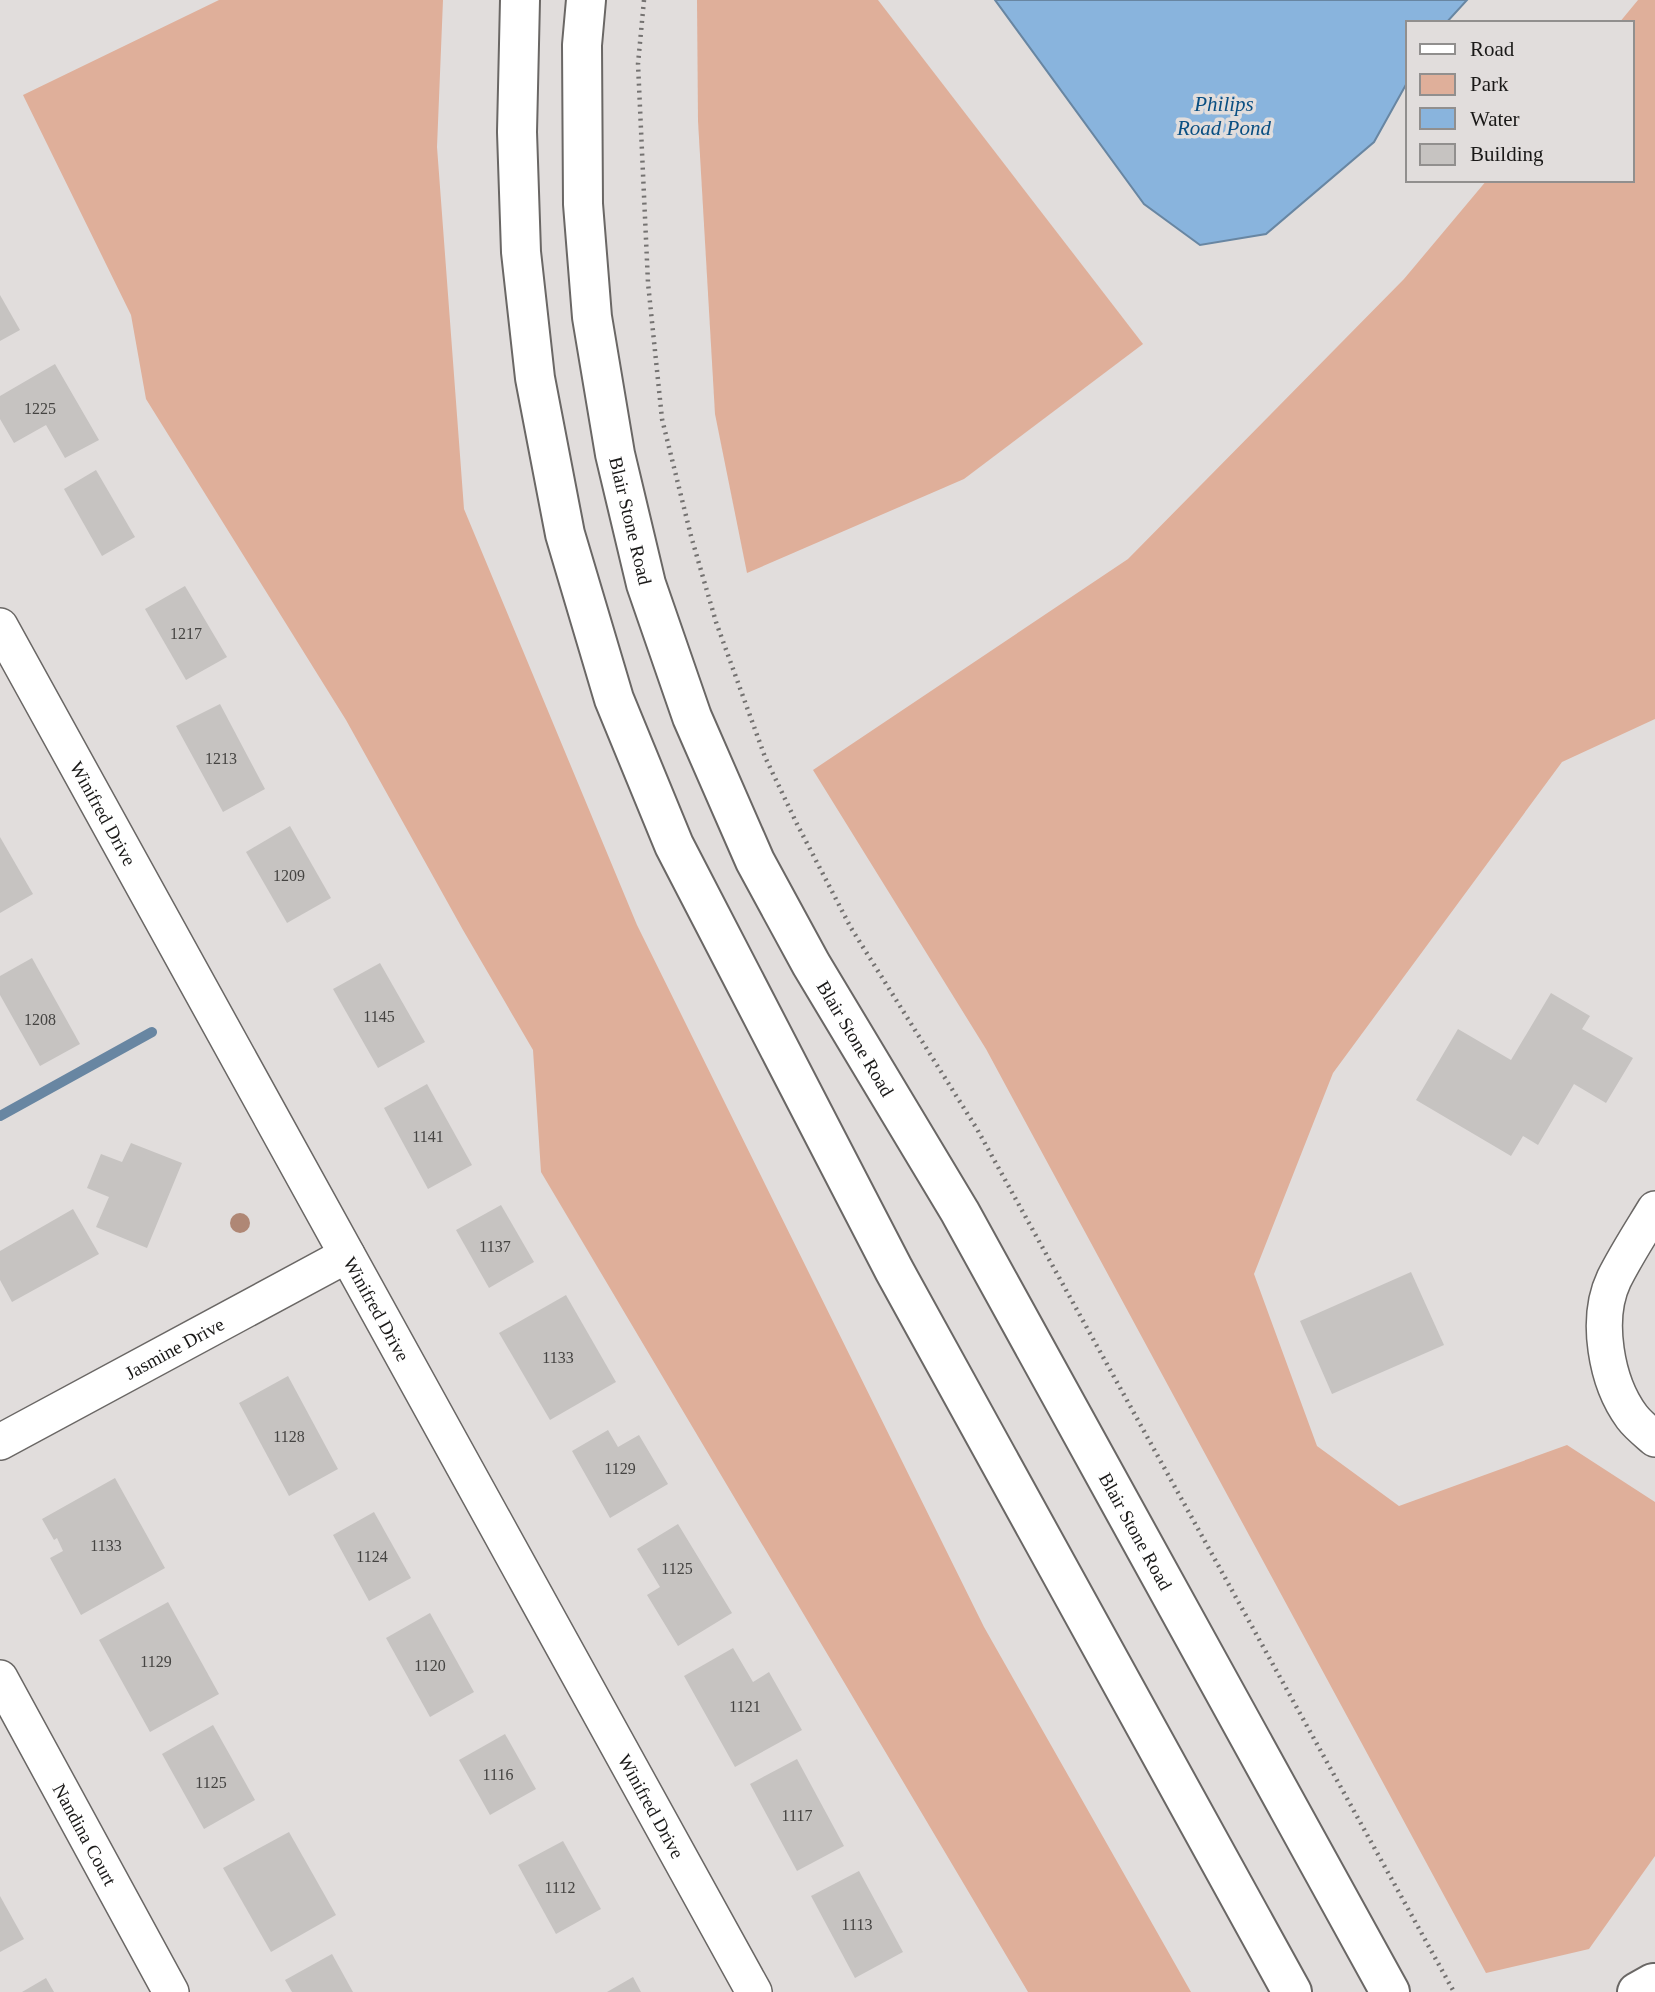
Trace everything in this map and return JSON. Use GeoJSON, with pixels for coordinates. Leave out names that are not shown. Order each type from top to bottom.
{"type":"FeatureCollection","features":[{"type":"Feature","properties":{"kind":"main road"},"geometry":{"type":"LineString","coordinates":[[520,0],[517,132],[521,252],[535,378],[565,534],[614,699],[674,845],[830,1149],[1292,1992]]}},
{"type":"Feature","properties":{"kind":"main road","name":"Blair Stone Road"},"geometry":{"type":"LineString","coordinates":[[586,0],[582,44],[583,204],[592,317],[615,454],[646,584],[692,717],[761,873],[811,964],[967,1224],[1390,1992]]}},
{"type":"Feature","properties":{"kind":"street","name":"Winifred Drive"},"geometry":{"type":"LineString","coordinates":[[0,626],[754,1992]]}},
{"type":"Feature","properties":{"kind":"street"},"geometry":{"type":"LineString","coordinates":[[1655,1209],[1613,1281],[1605,1315],[1606,1352],[1615,1387],[1632,1418],[1655,1439]]}},
{"type":"Feature","properties":{"kind":"street","name":"Jasmine Drive"},"geometry":{"type":"LineString","coordinates":[[0,1442],[347,1255]]}},
{"type":"Feature","properties":{"kind":"street","name":"Nandina Court"},"geometry":{"type":"LineString","coordinates":[[0,1678],[171,1992]]}},
{"type":"Feature","properties":{"kind":"path"},"geometry":{"type":"LineString","coordinates":[[644,0],[638,64],[648,283],[662,419],[716,622],[765,757],[851,928],[977,1129],[1454,1992]]}},
{"type":"Feature","properties":{"kind":"green space"},"geometry":{"type":"Polygon","coordinates":[[[219,0],[443,0],[437,147],[464,509],[637,925],[984,1627],[1191,1992],[1028,1992],[541,1172],[533,1050],[346,720],[146,399],[131,315],[23,95],[219,0]]]}},
{"type":"Feature","properties":{"kind":"green space"},"geometry":{"type":"Polygon","coordinates":[[[697,0],[878,0],[1143,344],[964,479],[747,573],[715,414],[698,121],[697,0]]]}},
{"type":"Feature","properties":{"kind":"green space"},"geometry":{"type":"Polygon","coordinates":[[[1638,0],[1655,0],[1655,719],[1562,762],[1333,1073],[1254,1274],[1317,1446],[1399,1506],[1567,1445],[1655,1502],[1655,1856],[1589,1949],[1486,1973],[986,1049],[813,770],[1128,559],[1404,279],[1485,182],[1634,182],[1634,21],[1621,21],[1638,0]]]}},
{"type":"Feature","properties":{"kind":"water","name":"Philips Road Pond"},"geometry":{"type":"Polygon","coordinates":[[[995,0],[1467,0],[1448,21],[1406,21],[1406,85],[1374,142],[1266,234],[1200,245],[1144,204],[995,0]]]}},
{"type":"Feature","properties":{"kind":"building"},"geometry":{"type":"Polygon","coordinates":[[[0,295],[20,330],[0,341],[0,295]]]}},
{"type":"Feature","properties":{"kind":"building"},"geometry":{"type":"Polygon","coordinates":[[[55,364],[99,440],[65,458],[46,425],[14,443],[0,419],[0,396],[55,364]]]}},
{"type":"Feature","properties":{"kind":"building"},"geometry":{"type":"Polygon","coordinates":[[[96,470],[135,537],[102,556],[64,489],[96,470]]]}},
{"type":"Feature","properties":{"kind":"building"},"geometry":{"type":"Polygon","coordinates":[[[185,586],[227,657],[186,680],[145,609],[185,586]]]}},
{"type":"Feature","properties":{"kind":"building"},"geometry":{"type":"Polygon","coordinates":[[[220,704],[265,789],[223,812],[176,726],[220,704]]]}},
{"type":"Feature","properties":{"kind":"building"},"geometry":{"type":"Polygon","coordinates":[[[290,826],[331,898],[287,923],[246,852],[290,826]]]}},
{"type":"Feature","properties":{"kind":"building"},"geometry":{"type":"Polygon","coordinates":[[[0,837],[33,894],[0,913],[0,837]]]}},
{"type":"Feature","properties":{"kind":"building"},"geometry":{"type":"Polygon","coordinates":[[[32,958],[80,1044],[40,1066],[0,995],[0,976],[32,958]]]}},
{"type":"Feature","properties":{"kind":"building"},"geometry":{"type":"Polygon","coordinates":[[[380,963],[425,1042],[378,1068],[333,989],[380,963]]]}},
{"type":"Feature","properties":{"kind":"building"},"geometry":{"type":"Polygon","coordinates":[[[1551,993],[1590,1016],[1582,1029],[1633,1058],[1606,1103],[1574,1084],[1538,1145],[1523,1136],[1511,1156],[1416,1100],[1458,1029],[1511,1060],[1551,993]]]}},
{"type":"Feature","properties":{"kind":"building"},"geometry":{"type":"Polygon","coordinates":[[[427,1084],[472,1165],[428,1189],[384,1108],[427,1084]]]}},
{"type":"Feature","properties":{"kind":"building"},"geometry":{"type":"Polygon","coordinates":[[[131,1143],[182,1163],[147,1248],[96,1227],[109,1197],[87,1188],[101,1154],[122,1162],[131,1143]]]}},
{"type":"Feature","properties":{"kind":"building"},"geometry":{"type":"Polygon","coordinates":[[[501,1205],[534,1262],[489,1288],[456,1230],[501,1205]]]}},
{"type":"Feature","properties":{"kind":"building"},"geometry":{"type":"Polygon","coordinates":[[[73,1209],[99,1254],[12,1302],[0,1280],[0,1251],[73,1209]]]}},
{"type":"Feature","properties":{"kind":"building"},"geometry":{"type":"Polygon","coordinates":[[[1411,1272],[1444,1345],[1332,1394],[1300,1321],[1411,1272]]]}},
{"type":"Feature","properties":{"kind":"building"},"geometry":{"type":"Polygon","coordinates":[[[566,1295],[616,1382],[550,1420],[499,1333],[566,1295]]]}},
{"type":"Feature","properties":{"kind":"building"},"geometry":{"type":"Polygon","coordinates":[[[288,1376],[338,1469],[289,1496],[239,1403],[288,1376]]]}},
{"type":"Feature","properties":{"kind":"building"},"geometry":{"type":"Polygon","coordinates":[[[608,1430],[618,1447],[639,1435],[668,1484],[610,1518],[572,1451],[608,1430]]]}},
{"type":"Feature","properties":{"kind":"building"},"geometry":{"type":"Polygon","coordinates":[[[115,1478],[165,1568],[81,1615],[50,1558],[63,1551],[57,1538],[54,1540],[42,1519],[115,1478]]]}},
{"type":"Feature","properties":{"kind":"building"},"geometry":{"type":"Polygon","coordinates":[[[374,1512],[411,1578],[369,1601],[333,1535],[374,1512]]]}},
{"type":"Feature","properties":{"kind":"building"},"geometry":{"type":"Polygon","coordinates":[[[678,1524],[732,1613],[678,1646],[647,1595],[660,1587],[637,1549],[678,1524]]]}},
{"type":"Feature","properties":{"kind":"building"},"geometry":{"type":"Polygon","coordinates":[[[168,1602],[219,1694],[150,1732],[99,1640],[168,1602]]]}},
{"type":"Feature","properties":{"kind":"building"},"geometry":{"type":"Polygon","coordinates":[[[430,1613],[474,1692],[430,1717],[386,1638],[430,1613]]]}},
{"type":"Feature","properties":{"kind":"building"},"geometry":{"type":"Polygon","coordinates":[[[733,1648],[753,1682],[769,1672],[802,1730],[735,1767],[684,1676],[733,1648]]]}},
{"type":"Feature","properties":{"kind":"building"},"geometry":{"type":"Polygon","coordinates":[[[213,1725],[255,1800],[204,1829],[162,1754],[213,1725]]]}},
{"type":"Feature","properties":{"kind":"building"},"geometry":{"type":"Polygon","coordinates":[[[505,1734],[536,1789],[490,1815],[459,1760],[505,1734]]]}},
{"type":"Feature","properties":{"kind":"building"},"geometry":{"type":"Polygon","coordinates":[[[797,1759],[844,1846],[797,1871],[750,1784],[797,1759]]]}},
{"type":"Feature","properties":{"kind":"building"},"geometry":{"type":"Polygon","coordinates":[[[289,1832],[336,1915],[271,1952],[223,1868],[289,1832]]]}},
{"type":"Feature","properties":{"kind":"building"},"geometry":{"type":"Polygon","coordinates":[[[563,1841],[601,1909],[556,1934],[518,1865],[563,1841]]]}},
{"type":"Feature","properties":{"kind":"building"},"geometry":{"type":"Polygon","coordinates":[[[859,1871],[903,1952],[855,1978],[811,1896],[859,1871]]]}},
{"type":"Feature","properties":{"kind":"building"},"geometry":{"type":"Polygon","coordinates":[[[0,1896],[24,1939],[0,1952],[0,1896]]]}},
{"type":"Feature","properties":{"kind":"building"},"geometry":{"type":"Polygon","coordinates":[[[332,1954],[353,1992],[292,1992],[285,1980],[332,1954]]]}},
{"type":"Feature","properties":{"kind":"building"},"geometry":{"type":"Polygon","coordinates":[[[633,1977],[641,1992],[607,1992],[633,1977]]]}},
{"type":"Feature","properties":{"kind":"building"},"geometry":{"type":"Polygon","coordinates":[[[46,1978],[54,1992],[22,1992],[46,1978]]]}},
{"type":"Feature","properties":{"kind":"waterway"},"geometry":{"type":"LineString","coordinates":[[0,1116],[152,1032]]}}]}
